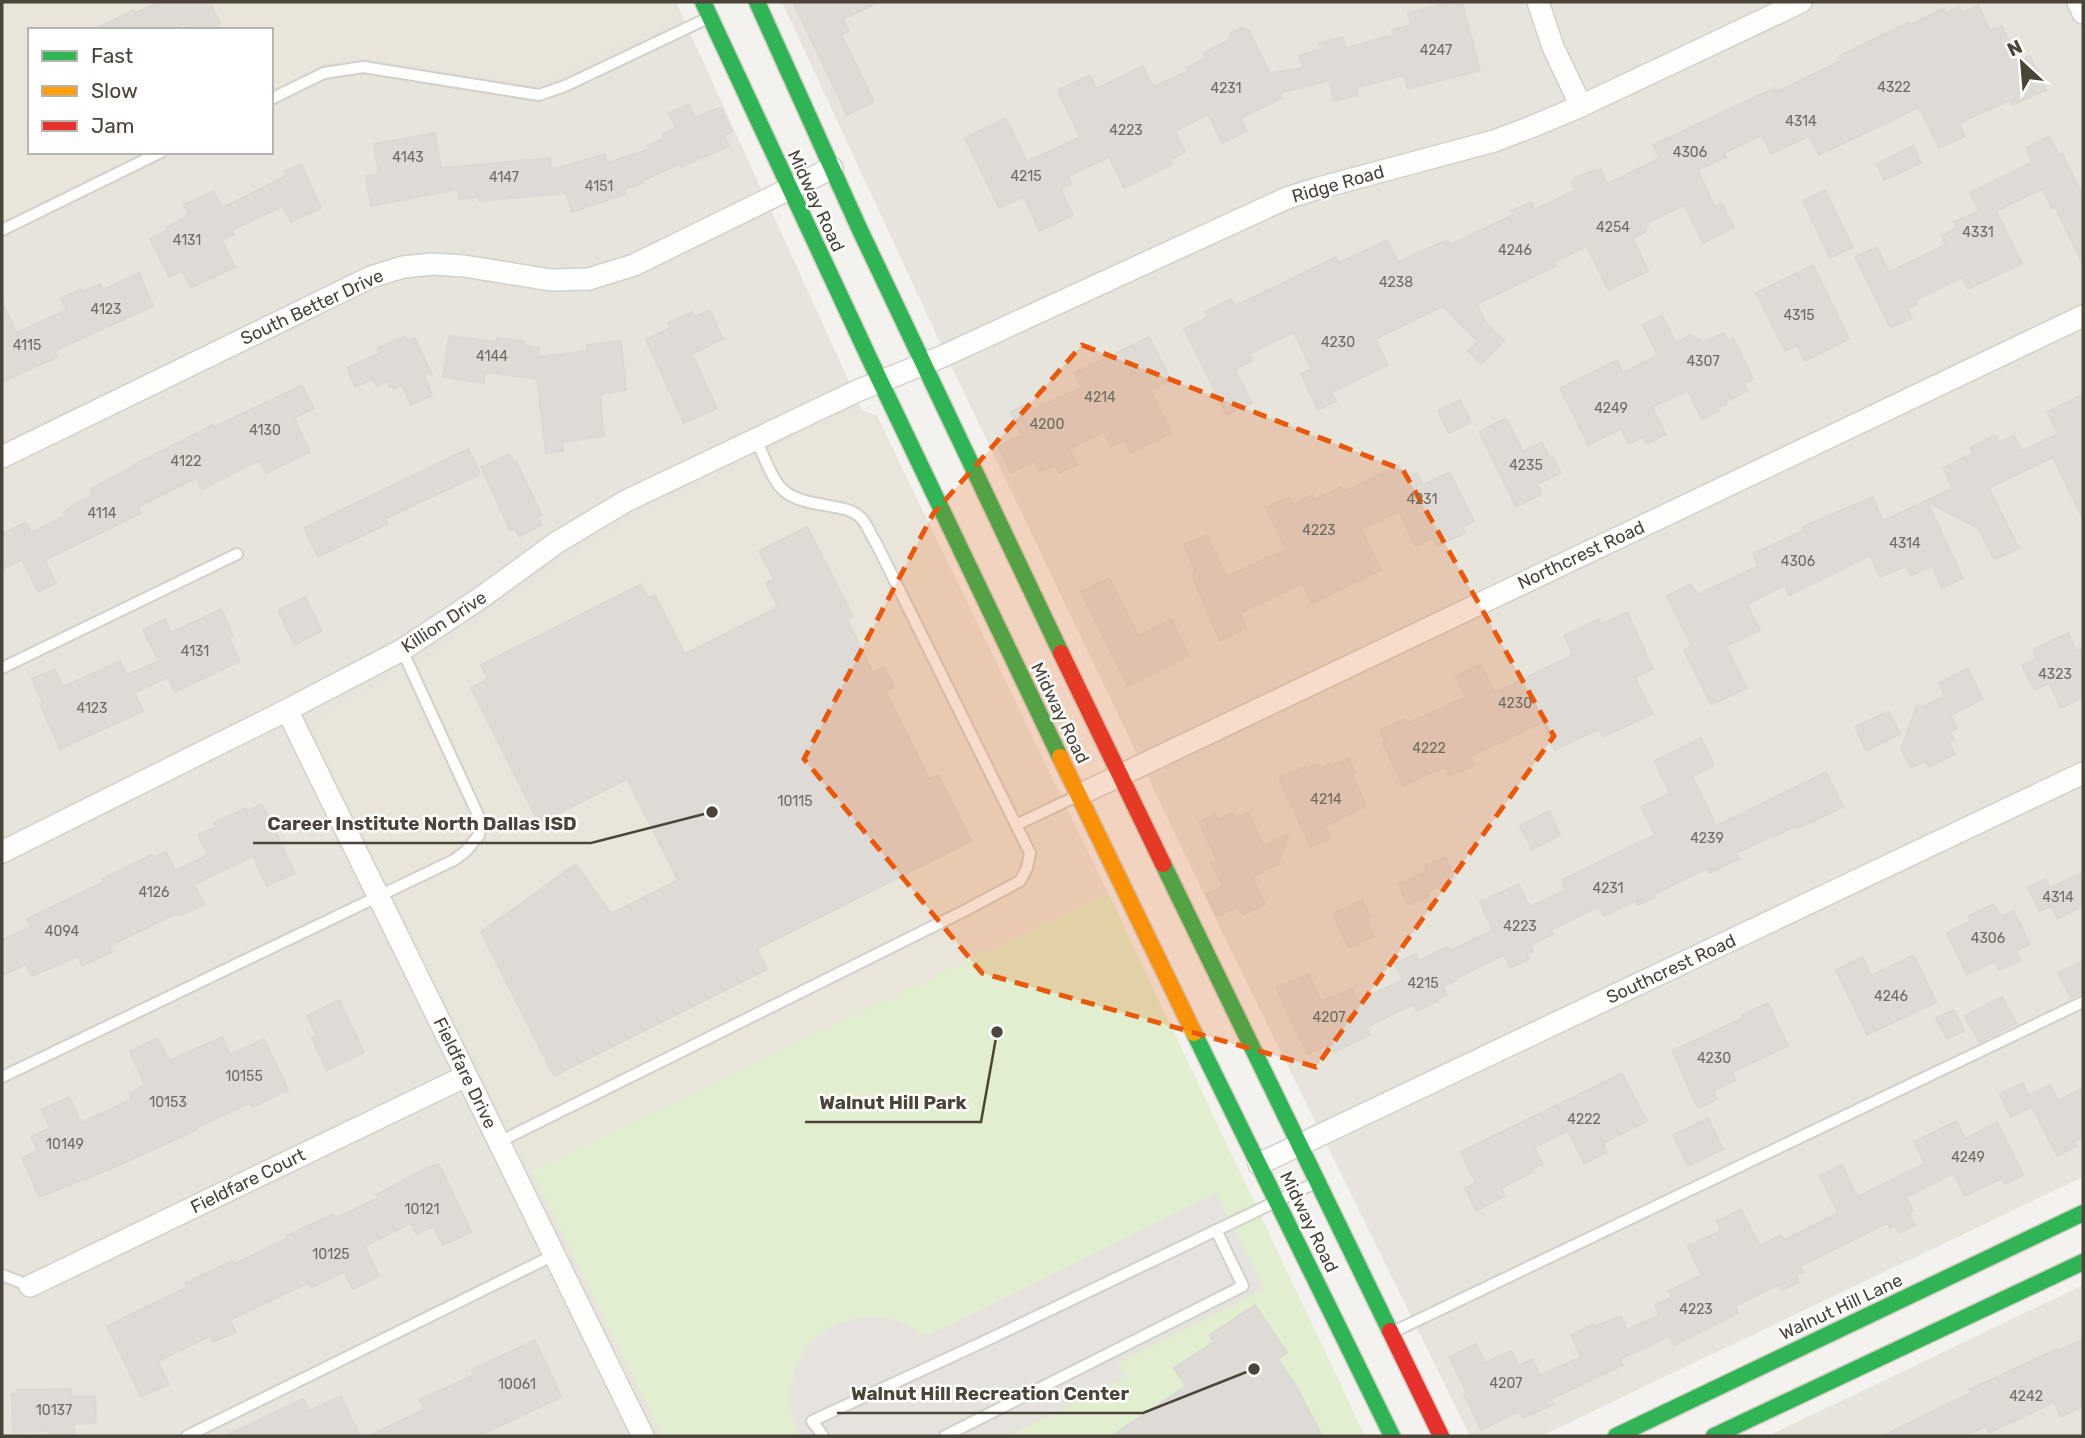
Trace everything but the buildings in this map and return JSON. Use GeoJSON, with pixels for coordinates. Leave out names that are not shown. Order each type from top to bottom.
{"type":"FeatureCollection","features":[{"type":"Feature","properties":{"kind":"main road","name":"Midway Road"},"geometry":{"type":"LineString","coordinates":[[757,2],[1065,674],[1120,774],[1441,1436]]}},
{"type":"Feature","properties":{"kind":"main road","name":"Midway Road"},"geometry":{"type":"LineString","coordinates":[[707,9],[880,382],[1034,689],[1079,795],[1392,1436]]}},
{"type":"Feature","properties":{"kind":"main road","name":"Walnut Hill Lane"},"geometry":{"type":"LineString","coordinates":[[1616,1436],[1902,1312],[2083,1213]]}},
{"type":"Feature","properties":{"kind":"main road"},"geometry":{"type":"LineString","coordinates":[[1714,1436],[2083,1262]]}},
{"type":"Feature","properties":{"kind":"main road"},"geometry":{"type":"LineString","coordinates":[[1902,1312],[1916,1342]]}},
{"type":"Feature","properties":{"kind":"street"},"geometry":{"type":"LineString","coordinates":[[1538,2],[1553,47],[1581,106]]}},
{"type":"Feature","properties":{"kind":"street","name":"Ridge Road"},"geometry":{"type":"LineString","coordinates":[[880,382],[923,365],[1287,198],[1494,141],[1581,106],[1801,2]]}},
{"type":"Feature","properties":{"kind":"street"},"geometry":{"type":"LineString","coordinates":[[2078,2],[2083,13]]}},
{"type":"Feature","properties":{"kind":"street","name":"South Better Drive"},"geometry":{"type":"LineString","coordinates":[[2,457],[371,277],[403,267],[432,264],[464,266],[551,280],[589,279],[634,265],[832,168]]}},
{"type":"Feature","properties":{"kind":"street","name":"Northcrest Road"},"geometry":{"type":"LineString","coordinates":[[1079,795],[2083,316]]}},
{"type":"Feature","properties":{"kind":"street","name":"Killion Drive"},"geometry":{"type":"LineString","coordinates":[[2,852],[402,650],[482,597],[556,543],[626,501],[880,382]]}},
{"type":"Feature","properties":{"kind":"street","name":"Fieldfare Drive"},"geometry":{"type":"LineString","coordinates":[[287,710],[642,1436]]}},
{"type":"Feature","properties":{"kind":"street","name":"Southcrest Road"},"geometry":{"type":"LineString","coordinates":[[1259,1164],[2083,773]]}},
{"type":"Feature","properties":{"kind":"street","name":"Fieldfare Court"},"geometry":{"type":"LineString","coordinates":[[30,1286],[466,1076]]}},
{"type":"Feature","properties":{"kind":"lane"},"geometry":{"type":"LineString","coordinates":[[273,98],[324,73],[363,67],[539,95],[565,86],[707,9]]}},
{"type":"Feature","properties":{"kind":"lane"},"geometry":{"type":"LineString","coordinates":[[2,230],[157,154]]}},
{"type":"Feature","properties":{"kind":"lane"},"geometry":{"type":"LineString","coordinates":[[499,1142],[1020,881],[1027,868],[1030,853],[875,541],[860,516],[792,497],[779,487],[756,440]]}},
{"type":"Feature","properties":{"kind":"lane"},"geometry":{"type":"LineString","coordinates":[[2,668],[237,554]]}},
{"type":"Feature","properties":{"kind":"lane"},"geometry":{"type":"LineString","coordinates":[[2,1077],[454,860],[466,851],[479,835],[478,815],[402,650]]}},
{"type":"Feature","properties":{"kind":"lane"},"geometry":{"type":"LineString","coordinates":[[1016,825],[1079,795]]}},
{"type":"Feature","properties":{"kind":"lane"},"geometry":{"type":"LineString","coordinates":[[1391,1334],[2083,1002]]}},
{"type":"Feature","properties":{"kind":"lane"},"geometry":{"type":"LineString","coordinates":[[823,1436],[812,1421],[1317,1181]]}},
{"type":"Feature","properties":{"kind":"lane"},"geometry":{"type":"LineString","coordinates":[[945,1436],[1243,1286],[1216,1230]]}},
{"type":"Feature","properties":{"kind":"lane"},"geometry":{"type":"LineString","coordinates":[[187,1436],[554,1255]]}},
{"type":"Feature","properties":{"kind":"lane"},"geometry":{"type":"LineString","coordinates":[[2,1275],[30,1286]]}},
{"type":"Feature","properties":{"kind":"highlighted area"},"geometry":{"type":"Polygon","coordinates":[[[1082,345],[1403,470],[1554,736],[1316,1067],[982,973],[804,759],[933,514],[1082,345]]]}},
{"type":"Feature","properties":{"kind":"shaded area"},"geometry":{"type":"Polygon","coordinates":[[[2,2],[675,2],[672,21],[540,82],[342,54],[273,87],[273,28],[28,28],[28,154],[134,154],[2,218],[2,2]]]}},
{"type":"Feature","properties":{"kind":"shaded area"},"geometry":{"type":"Polygon","coordinates":[[[676,2],[862,410],[852,412],[617,530],[541,578],[428,659],[330,712],[314,730],[663,1436],[2,1436],[2,218],[134,154],[273,154],[273,87],[342,54],[540,82],[676,2]]]}},
{"type":"Feature","properties":{"kind":"shaded area"},"geometry":{"type":"Polygon","coordinates":[[[782,2],[2083,2],[2083,1177],[1541,1436],[1470,1436],[1223,934],[937,336],[782,2]]]}},
{"type":"Feature","properties":{"kind":"shaded area"},"geometry":{"type":"Polygon","coordinates":[[[862,410],[877,416],[1108,893],[532,1171],[314,730],[330,712],[428,659],[541,578],[617,530],[852,412],[862,410]]]}},
{"type":"Feature","properties":{"kind":"shaded area"},"geometry":{"type":"Polygon","coordinates":[[[1216,1193],[1264,1290],[1118,1363],[1125,1378],[1008,1436],[800,1436],[790,1403],[795,1371],[810,1344],[834,1325],[864,1317],[879,1317],[909,1325],[921,1334],[930,1335],[1216,1193]]]}},
{"type":"Feature","properties":{"kind":"shaded area"},"geometry":{"type":"Polygon","coordinates":[[[2083,1285],[2083,1436],[1768,1436],[2083,1285]]]}},
{"type":"Feature","properties":{"kind":"green space"},"geometry":{"type":"Polygon","coordinates":[[[1108,893],[1365,1436],[663,1436],[532,1171],[1108,893]]]}},
{"type":"Feature","properties":{"kind":"traffic: fast"},"geometry":{"type":"LineString","coordinates":[[703,2],[1060,757]]}},
{"type":"Feature","properties":{"kind":"traffic: fast"},"geometry":{"type":"LineString","coordinates":[[757,2],[859,228],[1061,653]]}},
{"type":"Feature","properties":{"kind":"traffic: fast"},"geometry":{"type":"LineString","coordinates":[[1163,864],[1390,1331]]}},
{"type":"Feature","properties":{"kind":"traffic: fast"},"geometry":{"type":"LineString","coordinates":[[1194,1033],[1392,1436]]}},
{"type":"Feature","properties":{"kind":"traffic: fast"},"geometry":{"type":"LineString","coordinates":[[1616,1436],[2083,1213]]}},
{"type":"Feature","properties":{"kind":"traffic: fast"},"geometry":{"type":"LineString","coordinates":[[1714,1436],[2083,1262]]}},
{"type":"Feature","properties":{"kind":"traffic: slow"},"geometry":{"type":"LineString","coordinates":[[1060,757],[1194,1033]]}},
{"type":"Feature","properties":{"kind":"traffic: jam"},"geometry":{"type":"LineString","coordinates":[[1061,653],[1163,864]]}},
{"type":"Feature","properties":{"kind":"traffic: jam"},"geometry":{"type":"LineString","coordinates":[[1390,1331],[1441,1436]]}},
{"type":"Feature","properties":{"kind":"place","name":"Career Institute North Dallas ISD"},"geometry":{"type":"Point","coordinates":[712,812]}},
{"type":"Feature","properties":{"kind":"place","name":"Walnut Hill Park"},"geometry":{"type":"Point","coordinates":[997,1032]}},
{"type":"Feature","properties":{"kind":"place","name":"Walnut Hill Recreation Center"},"geometry":{"type":"Point","coordinates":[1254,1369]}}]}
